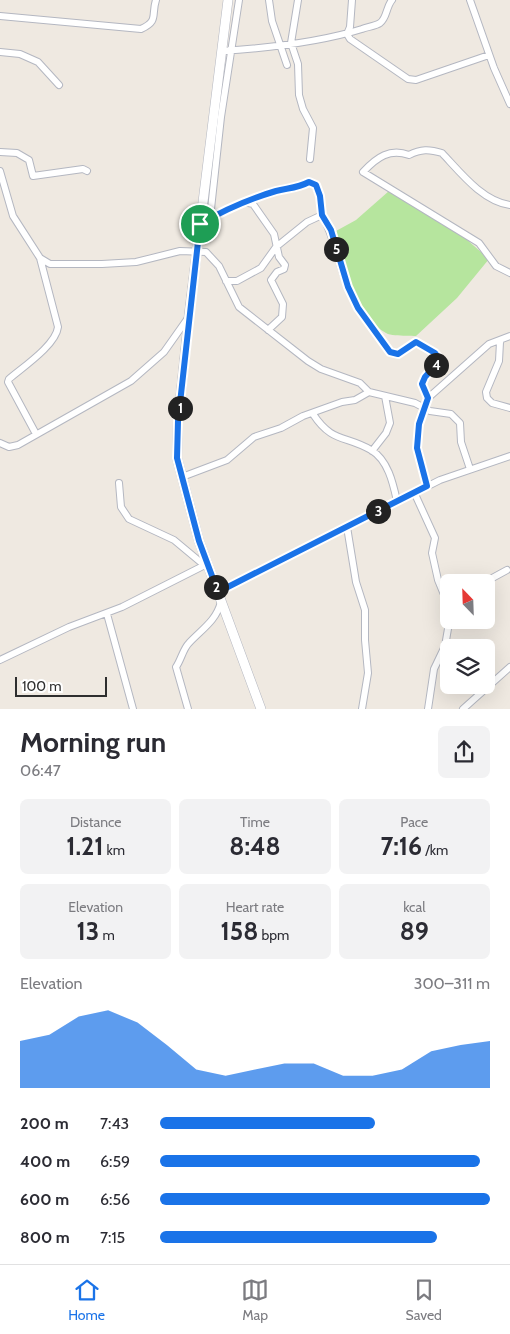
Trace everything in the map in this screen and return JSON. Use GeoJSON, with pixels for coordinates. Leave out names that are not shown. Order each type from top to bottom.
{"type":"FeatureCollection","features":[{"type":"Feature","properties":{"kind":"main road"},"geometry":{"type":"LineString","coordinates":[[228,0],[178,421],[177,458],[206,564],[220,596],[261,709]]}},
{"type":"Feature","properties":{"kind":"street"},"geometry":{"type":"LineString","coordinates":[[0,16],[141,29],[150,25],[154,18],[156,0]]}},
{"type":"Feature","properties":{"kind":"street"},"geometry":{"type":"LineString","coordinates":[[210,218],[239,0]]}},
{"type":"Feature","properties":{"kind":"street"},"geometry":{"type":"LineString","coordinates":[[269,0],[280,46],[287,65]]}},
{"type":"Feature","properties":{"kind":"street"},"geometry":{"type":"LineString","coordinates":[[298,0],[291,44],[298,64],[299,95],[303,109],[313,128],[310,159]]}},
{"type":"Feature","properties":{"kind":"street"},"geometry":{"type":"LineString","coordinates":[[347,34],[350,27],[352,0]]}},
{"type":"Feature","properties":{"kind":"street"},"geometry":{"type":"LineString","coordinates":[[221,51],[280,46],[347,34],[380,24],[384,18],[386,6],[392,0]]}},
{"type":"Feature","properties":{"kind":"street"},"geometry":{"type":"LineString","coordinates":[[470,0],[489,55],[510,104]]}},
{"type":"Feature","properties":{"kind":"street"},"geometry":{"type":"LineString","coordinates":[[347,34],[350,39],[408,79],[416,80],[489,55]]}},
{"type":"Feature","properties":{"kind":"street"},"geometry":{"type":"LineString","coordinates":[[0,52],[20,54],[38,62],[59,85]]}},
{"type":"Feature","properties":{"kind":"street"},"geometry":{"type":"LineString","coordinates":[[510,205],[503,204],[485,194],[442,153],[433,150],[419,150],[409,155],[398,151],[375,160],[363,172],[479,243],[496,266],[510,273]]}},
{"type":"Feature","properties":{"kind":"street"},"geometry":{"type":"LineString","coordinates":[[0,152],[17,153],[29,160],[33,176],[83,169],[87,171]]}},
{"type":"Feature","properties":{"kind":"street"},"geometry":{"type":"LineString","coordinates":[[0,171],[13,216],[40,258],[57,332],[42,351],[9,379],[8,382],[36,434]]}},
{"type":"Feature","properties":{"kind":"street"},"geometry":{"type":"LineString","coordinates":[[200,224],[243,202],[278,191],[300,187],[309,182],[316,185],[320,196],[322,215],[331,230],[348,287],[358,308],[390,352],[398,354],[416,342],[435,353],[440,360],[425,377],[422,384],[428,398]]}},
{"type":"Feature","properties":{"kind":"street"},"geometry":{"type":"LineString","coordinates":[[243,202],[253,204],[274,234],[279,257],[285,265],[284,270],[277,272],[270,280],[283,304],[282,317],[268,330]]}},
{"type":"Feature","properties":{"kind":"street"},"geometry":{"type":"LineString","coordinates":[[226,281],[237,281],[261,268],[276,247],[307,222],[322,215]]}},
{"type":"Feature","properties":{"kind":"street"},"geometry":{"type":"LineString","coordinates":[[40,258],[50,264],[102,264],[136,262],[180,251],[198,250],[212,256],[239,307],[321,369],[360,383],[369,392],[424,406],[430,410],[451,414],[460,423],[461,442],[470,469]]}},
{"type":"Feature","properties":{"kind":"street"},"geometry":{"type":"LineString","coordinates":[[0,443],[13,447],[131,381],[164,352],[190,315]]}},
{"type":"Feature","properties":{"kind":"street"},"geometry":{"type":"LineString","coordinates":[[427,486],[417,448],[419,424],[428,398],[489,344],[500,342],[510,336]]}},
{"type":"Feature","properties":{"kind":"street"},"geometry":{"type":"LineString","coordinates":[[500,342],[499,361],[486,392],[487,398],[492,403],[510,408]]}},
{"type":"Feature","properties":{"kind":"street"},"geometry":{"type":"LineString","coordinates":[[182,477],[227,460],[254,437],[342,402],[355,400],[369,392]]}},
{"type":"Feature","properties":{"kind":"street"},"geometry":{"type":"LineString","coordinates":[[372,451],[386,433],[390,423],[385,396]]}},
{"type":"Feature","properties":{"kind":"street"},"geometry":{"type":"LineString","coordinates":[[313,414],[320,426],[334,437],[372,451],[389,470],[398,501]]}},
{"type":"Feature","properties":{"kind":"street"},"geometry":{"type":"LineString","coordinates":[[188,709],[176,667],[190,642],[207,627],[218,611],[220,596],[414,492],[470,469],[510,456]]}},
{"type":"Feature","properties":{"kind":"street"},"geometry":{"type":"LineString","coordinates":[[0,660],[69,627],[107,614],[206,564],[174,540],[129,519],[121,507],[118,483]]}},
{"type":"Feature","properties":{"kind":"street"},"geometry":{"type":"LineString","coordinates":[[414,492],[434,534],[434,562],[440,578]]}},
{"type":"Feature","properties":{"kind":"street"},"geometry":{"type":"LineString","coordinates":[[347,527],[356,582],[365,610],[368,673],[362,709]]}},
{"type":"Feature","properties":{"kind":"street"},"geometry":{"type":"LineString","coordinates":[[495,577],[507,570]]}},
{"type":"Feature","properties":{"kind":"street"},"geometry":{"type":"LineString","coordinates":[[107,614],[133,709]]}},
{"type":"Feature","properties":{"kind":"street"},"geometry":{"type":"LineString","coordinates":[[428,709],[434,669],[447,637],[448,629]]}},
{"type":"Feature","properties":{"kind":"street"},"geometry":{"type":"LineString","coordinates":[[462,709],[510,667]]}},
{"type":"Feature","properties":{"kind":"green space"},"geometry":{"type":"Polygon","coordinates":[[[389,191],[458,232],[489,259],[457,298],[416,336],[386,333],[375,325],[366,314],[352,287],[336,231],[356,220],[389,191]]]}},
{"type":"Feature","properties":{"kind":"route"},"geometry":{"type":"LineString","coordinates":[[309,182],[316,185],[320,196],[322,215],[331,230],[348,287],[358,308],[390,352],[398,354],[416,342],[435,353],[440,360],[425,377],[422,384],[428,398],[419,424],[417,448],[427,486],[218,592],[199,541],[177,458],[178,421],[200,224],[243,202],[278,191],[300,187],[309,182]]}}]}
